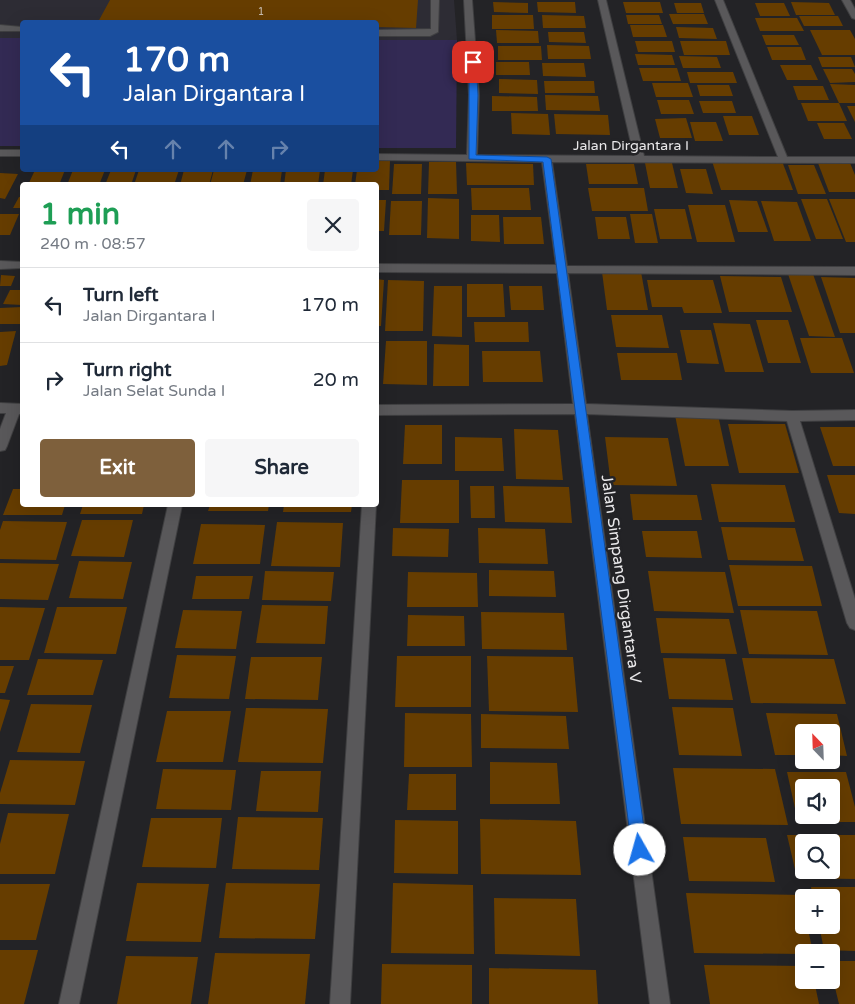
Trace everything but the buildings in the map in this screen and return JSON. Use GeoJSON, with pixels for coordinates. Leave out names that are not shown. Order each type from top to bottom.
{"type":"FeatureCollection","features":[{"type":"Feature","properties":{"kind":"street"},"geometry":{"type":"LineString","coordinates":[[379,33],[430,33],[435,30],[435,0]]}},
{"type":"Feature","properties":{"kind":"street"},"geometry":{"type":"LineString","coordinates":[[468,0],[474,95],[472,157]]}},
{"type":"Feature","properties":{"kind":"street"},"geometry":{"type":"LineString","coordinates":[[602,0],[640,159]]}},
{"type":"Feature","properties":{"kind":"street"},"geometry":{"type":"LineString","coordinates":[[719,0],[783,158]]}},
{"type":"Feature","properties":{"kind":"street"},"geometry":{"type":"LineString","coordinates":[[846,0],[855,16]]}},
{"type":"Feature","properties":{"kind":"street"},"geometry":{"type":"LineString","coordinates":[[0,28],[20,29]]}},
{"type":"Feature","properties":{"kind":"street"},"geometry":{"type":"LineString","coordinates":[[0,153],[20,154]]}},
{"type":"Feature","properties":{"kind":"street","name":"Jalan Dirgantara I"},"geometry":{"type":"LineString","coordinates":[[379,156],[547,159],[783,158],[855,160]]}},
{"type":"Feature","properties":{"kind":"street","name":"Jalan Simpang Dirgantara V"},"geometry":{"type":"LineString","coordinates":[[547,159],[660,1004]]}},
{"type":"Feature","properties":{"kind":"street"},"geometry":{"type":"LineString","coordinates":[[0,265],[20,265]]}},
{"type":"Feature","properties":{"kind":"street"},"geometry":{"type":"LineString","coordinates":[[379,268],[855,271]]}},
{"type":"Feature","properties":{"kind":"street"},"geometry":{"type":"LineString","coordinates":[[0,408],[18,408],[0,446]]}},
{"type":"Feature","properties":{"kind":"street"},"geometry":{"type":"LineString","coordinates":[[379,410],[581,409],[792,416],[855,416]]}},
{"type":"Feature","properties":{"kind":"street"},"geometry":{"type":"LineString","coordinates":[[792,416],[855,623]]}},
{"type":"Feature","properties":{"kind":"street"},"geometry":{"type":"LineString","coordinates":[[69,1004],[175,507]]}},
{"type":"Feature","properties":{"kind":"street"},"geometry":{"type":"LineString","coordinates":[[340,1004],[369,507]]}},
{"type":"Feature","properties":{"kind":"shaded area"},"geometry":{"type":"Polygon","coordinates":[[[0,0],[454,0],[457,40],[379,40],[379,20],[20,20],[20,38],[0,38],[0,0]]]}},
{"type":"Feature","properties":{"kind":"shaded area"},"geometry":{"type":"Polygon","coordinates":[[[0,38],[20,38],[20,146],[0,146],[0,38]]]}},
{"type":"Feature","properties":{"kind":"shaded area"},"geometry":{"type":"Polygon","coordinates":[[[379,40],[457,40],[456,148],[379,148],[379,40]]]}},
{"type":"Feature","properties":{"kind":"route"},"geometry":{"type":"LineString","coordinates":[[473,62],[472,157],[547,159],[640,850]]}}]}
